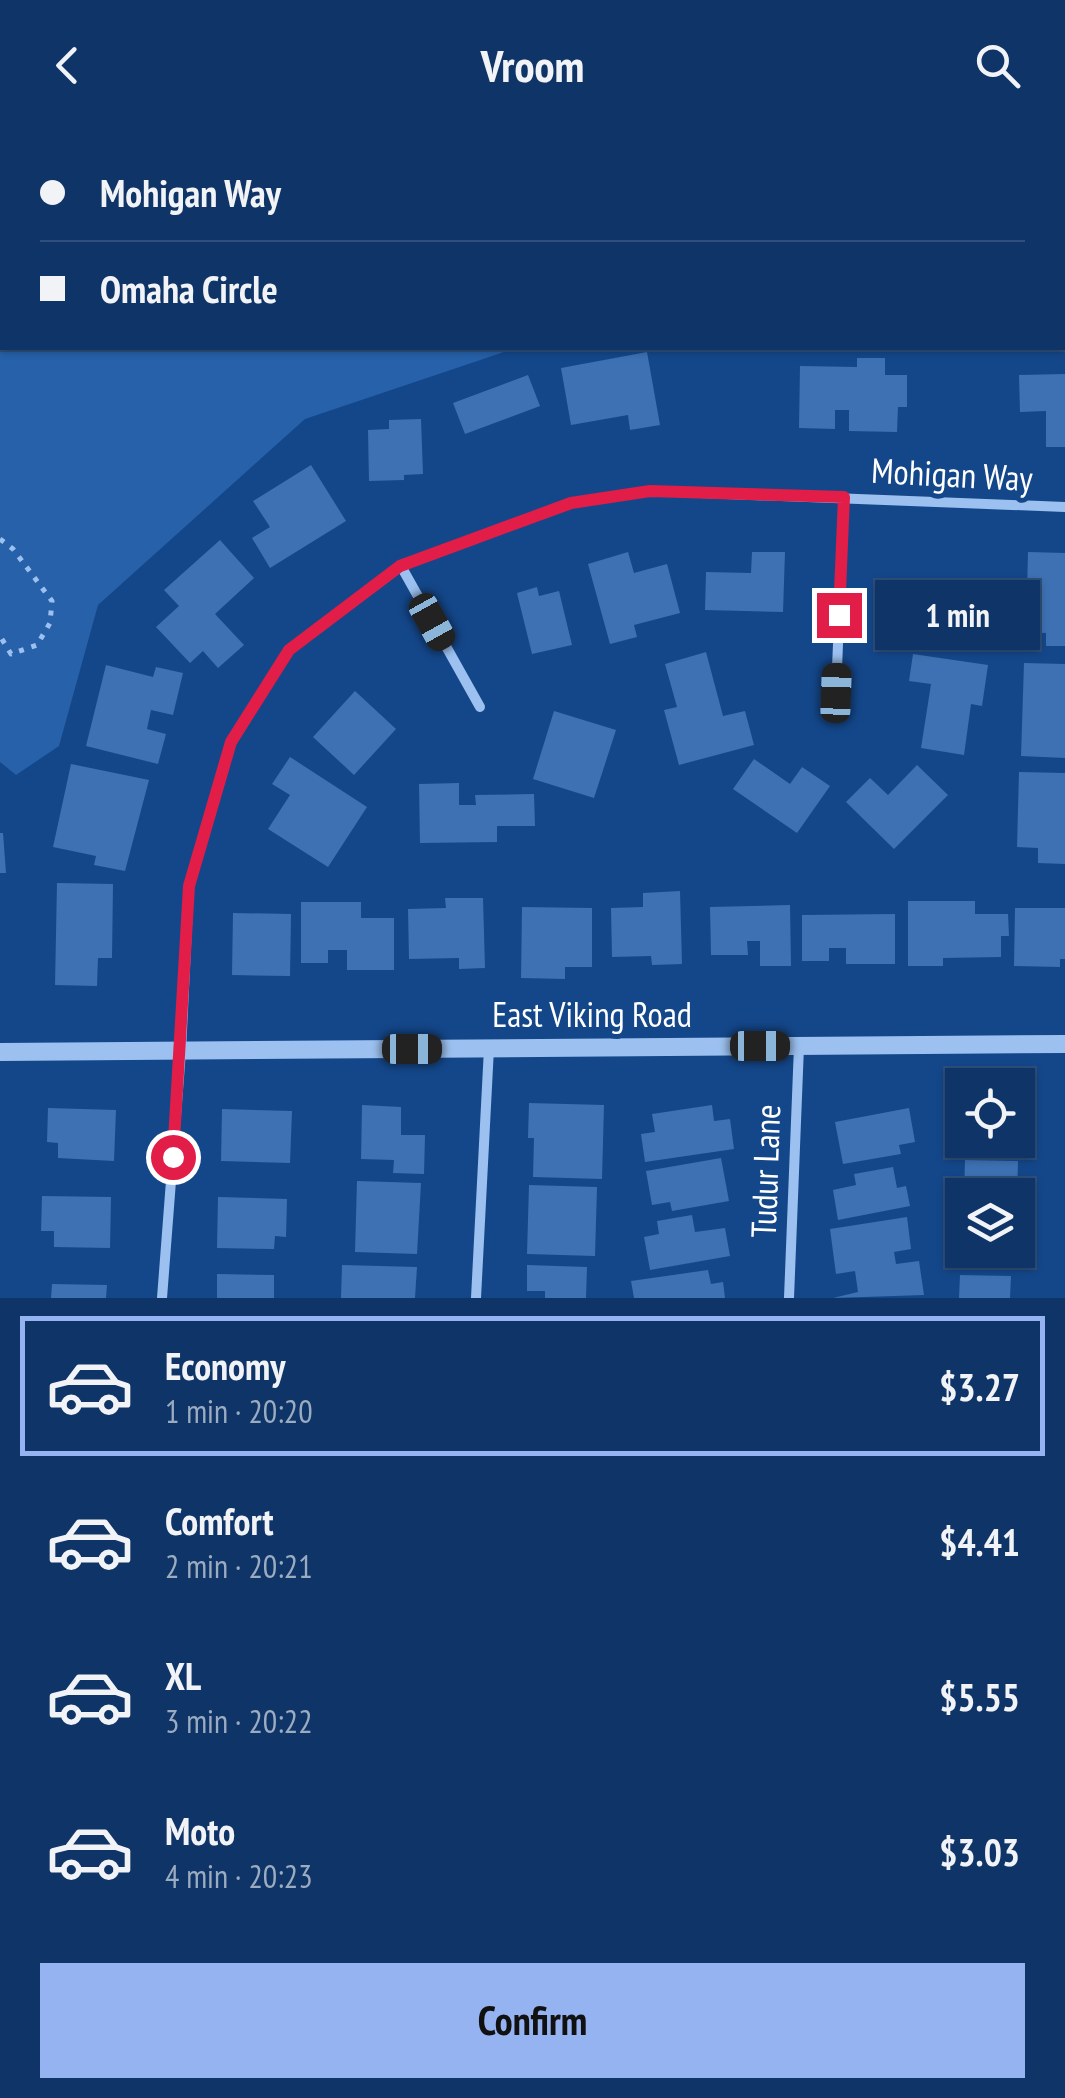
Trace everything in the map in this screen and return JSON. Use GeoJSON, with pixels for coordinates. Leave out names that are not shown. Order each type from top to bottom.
{"type":"FeatureCollection","features":[{"type":"Feature","properties":{"kind":"street","name":"Mohigan Way"},"geometry":{"type":"LineString","coordinates":[[162,1298],[189,886],[231,742],[289,650],[400,566],[571,503],[650,491],[1065,507]]}},
{"type":"Feature","properties":{"kind":"street"},"geometry":{"type":"LineString","coordinates":[[836,693],[844,497]]}},
{"type":"Feature","properties":{"kind":"street"},"geometry":{"type":"LineString","coordinates":[[400,566],[480,707]]}},
{"type":"Feature","properties":{"kind":"street","name":"East Viking Road"},"geometry":{"type":"LineString","coordinates":[[0,1052],[1065,1044]]}},
{"type":"Feature","properties":{"kind":"street","name":"Tudur Lane"},"geometry":{"type":"LineString","coordinates":[[789,1298],[798,1046]]}},
{"type":"Feature","properties":{"kind":"street"},"geometry":{"type":"LineString","coordinates":[[476,1298],[489,1048]]}},
{"type":"Feature","properties":{"kind":"path"},"geometry":{"type":"LineString","coordinates":[[0,539],[13,548],[52,601],[50,623],[37,645],[11,654],[0,636]]}},
{"type":"Feature","properties":{"kind":"shaded area"},"geometry":{"type":"Polygon","coordinates":[[[0,350],[510,350],[305,419],[98,605],[59,746],[16,775],[0,762],[0,350]]]}},
{"type":"Feature","properties":{"kind":"building"},"geometry":{"type":"Polygon","coordinates":[[[647,352],[660,425],[630,430],[628,415],[571,425],[561,368],[647,352]]]}},
{"type":"Feature","properties":{"kind":"building"},"geometry":{"type":"Polygon","coordinates":[[[857,358],[885,358],[885,375],[907,375],[907,407],[898,407],[897,432],[849,431],[849,410],[835,410],[835,429],[799,428],[800,366],[857,367],[857,358]]]}},
{"type":"Feature","properties":{"kind":"building"},"geometry":{"type":"Polygon","coordinates":[[[1065,374],[1065,447],[1046,447],[1046,411],[1020,412],[1019,375],[1065,374]]]}},
{"type":"Feature","properties":{"kind":"building"},"geometry":{"type":"Polygon","coordinates":[[[528,375],[540,406],[465,434],[453,403],[528,375]]]}},
{"type":"Feature","properties":{"kind":"building"},"geometry":{"type":"Polygon","coordinates":[[[421,419],[423,474],[404,475],[404,480],[369,481],[368,430],[389,429],[389,420],[421,419]]]}},
{"type":"Feature","properties":{"kind":"building"},"geometry":{"type":"Polygon","coordinates":[[[311,465],[346,521],[270,568],[252,538],[270,527],[253,501],[311,465]]]}},
{"type":"Feature","properties":{"kind":"building"},"geometry":{"type":"Polygon","coordinates":[[[220,540],[254,578],[215,614],[244,645],[218,668],[203,651],[190,663],[156,627],[179,606],[164,590],[220,540]]]}},
{"type":"Feature","properties":{"kind":"building"},"geometry":{"type":"Polygon","coordinates":[[[628,552],[634,573],[667,564],[680,613],[634,625],[637,637],[610,644],[588,564],[628,552]]]}},
{"type":"Feature","properties":{"kind":"building"},"geometry":{"type":"Polygon","coordinates":[[[752,552],[785,552],[783,612],[705,610],[706,572],[751,573],[752,552]]]}},
{"type":"Feature","properties":{"kind":"building"},"geometry":{"type":"Polygon","coordinates":[[[1028,552],[1065,553],[1065,646],[1046,646],[1046,633],[1026,632],[1028,552]]]}},
{"type":"Feature","properties":{"kind":"building"},"geometry":{"type":"Polygon","coordinates":[[[537,587],[539,596],[559,591],[572,645],[532,654],[517,593],[537,587]]]}},
{"type":"Feature","properties":{"kind":"building"},"geometry":{"type":"Polygon","coordinates":[[[706,652],[723,716],[745,711],[754,745],[679,765],[664,710],[677,707],[665,664],[706,652]]]}},
{"type":"Feature","properties":{"kind":"building"},"geometry":{"type":"Polygon","coordinates":[[[913,654],[988,665],[982,706],[971,704],[964,755],[921,748],[931,684],[909,681],[913,654]]]}},
{"type":"Feature","properties":{"kind":"building"},"geometry":{"type":"Polygon","coordinates":[[[1024,663],[1065,664],[1065,758],[1021,756],[1024,663]]]}},
{"type":"Feature","properties":{"kind":"building"},"geometry":{"type":"Polygon","coordinates":[[[106,665],[153,677],[156,667],[183,673],[173,715],[151,710],[147,729],[166,734],[158,764],[86,746],[106,665]]]}},
{"type":"Feature","properties":{"kind":"building"},"geometry":{"type":"Polygon","coordinates":[[[355,691],[396,729],[354,775],[313,737],[355,691]]]}},
{"type":"Feature","properties":{"kind":"building"},"geometry":{"type":"Polygon","coordinates":[[[554,711],[616,730],[594,798],[533,779],[554,711]]]}},
{"type":"Feature","properties":{"kind":"building"},"geometry":{"type":"Polygon","coordinates":[[[290,757],[367,807],[328,867],[268,829],[290,795],[272,784],[290,757]]]}},
{"type":"Feature","properties":{"kind":"building"},"geometry":{"type":"Polygon","coordinates":[[[754,759],[790,784],[802,767],[830,786],[797,833],[733,789],[754,759]]]}},
{"type":"Feature","properties":{"kind":"building"},"geometry":{"type":"Polygon","coordinates":[[[71,764],[149,780],[125,871],[94,865],[96,856],[53,847],[71,764]]]}},
{"type":"Feature","properties":{"kind":"building"},"geometry":{"type":"Polygon","coordinates":[[[917,765],[948,795],[894,849],[846,802],[870,778],[888,795],[917,765]]]}},
{"type":"Feature","properties":{"kind":"building"},"geometry":{"type":"Polygon","coordinates":[[[1019,772],[1065,773],[1065,864],[1038,863],[1038,848],[1017,847],[1019,772]]]}},
{"type":"Feature","properties":{"kind":"building"},"geometry":{"type":"Polygon","coordinates":[[[459,783],[459,805],[476,805],[475,795],[534,794],[535,826],[497,826],[497,842],[420,843],[419,784],[459,783]]]}},
{"type":"Feature","properties":{"kind":"building"},"geometry":{"type":"Polygon","coordinates":[[[3,833],[6,873],[0,873],[3,833]]]}},
{"type":"Feature","properties":{"kind":"building"},"geometry":{"type":"Polygon","coordinates":[[[57,883],[113,884],[112,958],[98,958],[97,986],[55,985],[57,883]]]}},
{"type":"Feature","properties":{"kind":"building"},"geometry":{"type":"Polygon","coordinates":[[[680,891],[682,964],[652,965],[651,956],[612,957],[611,908],[643,907],[643,893],[680,891]]]}},
{"type":"Feature","properties":{"kind":"building"},"geometry":{"type":"Polygon","coordinates":[[[445,898],[483,898],[485,968],[459,969],[459,958],[409,959],[408,909],[446,908],[445,898]]]}},
{"type":"Feature","properties":{"kind":"building"},"geometry":{"type":"Polygon","coordinates":[[[908,901],[975,901],[975,914],[1008,914],[1009,936],[1001,936],[1001,957],[943,958],[943,966],[908,966],[908,901]]]}},
{"type":"Feature","properties":{"kind":"building"},"geometry":{"type":"Polygon","coordinates":[[[301,902],[361,902],[361,918],[394,918],[394,970],[347,970],[347,950],[328,950],[328,963],[301,963],[301,902]]]}},
{"type":"Feature","properties":{"kind":"building"},"geometry":{"type":"Polygon","coordinates":[[[790,905],[791,966],[760,966],[760,941],[747,941],[748,955],[711,955],[710,907],[790,905]]]}},
{"type":"Feature","properties":{"kind":"building"},"geometry":{"type":"Polygon","coordinates":[[[522,907],[592,908],[592,967],[565,967],[565,979],[521,978],[522,907]]]}},
{"type":"Feature","properties":{"kind":"building"},"geometry":{"type":"Polygon","coordinates":[[[1015,908],[1065,908],[1065,959],[1060,959],[1060,967],[1014,966],[1015,908]]]}},
{"type":"Feature","properties":{"kind":"building"},"geometry":{"type":"Polygon","coordinates":[[[233,913],[291,914],[290,976],[232,975],[233,913]]]}},
{"type":"Feature","properties":{"kind":"building"},"geometry":{"type":"Polygon","coordinates":[[[895,914],[895,964],[846,964],[846,948],[829,948],[829,961],[802,961],[802,915],[895,914]]]}},
{"type":"Feature","properties":{"kind":"building"},"geometry":{"type":"Polygon","coordinates":[[[529,1103],[604,1105],[602,1179],[533,1177],[534,1138],[528,1138],[529,1103]]]}},
{"type":"Feature","properties":{"kind":"building"},"geometry":{"type":"Polygon","coordinates":[[[362,1105],[401,1107],[401,1135],[425,1135],[424,1174],[393,1173],[394,1160],[361,1159],[362,1105]]]}},
{"type":"Feature","properties":{"kind":"building"},"geometry":{"type":"Polygon","coordinates":[[[712,1105],[714,1121],[730,1119],[734,1149],[645,1162],[641,1134],[655,1132],[652,1114],[712,1105]]]}},
{"type":"Feature","properties":{"kind":"building"},"geometry":{"type":"Polygon","coordinates":[[[48,1108],[116,1110],[114,1161],[58,1158],[58,1143],[47,1142],[48,1108]]]}},
{"type":"Feature","properties":{"kind":"building"},"geometry":{"type":"Polygon","coordinates":[[[909,1108],[915,1142],[899,1145],[901,1154],[843,1164],[835,1122],[909,1108]]]}},
{"type":"Feature","properties":{"kind":"building"},"geometry":{"type":"Polygon","coordinates":[[[222,1109],[292,1111],[290,1163],[221,1161],[222,1109]]]}},
{"type":"Feature","properties":{"kind":"building"},"geometry":{"type":"Polygon","coordinates":[[[721,1158],[729,1201],[672,1211],[670,1202],[652,1205],[646,1171],[721,1158]]]}},
{"type":"Feature","properties":{"kind":"building"},"geometry":{"type":"Polygon","coordinates":[[[965,1160],[1018,1161],[1018,1178],[964,1178],[965,1160]]]}},
{"type":"Feature","properties":{"kind":"building"},"geometry":{"type":"Polygon","coordinates":[[[893,1167],[897,1188],[906,1186],[910,1206],[838,1220],[833,1190],[856,1185],[854,1174],[893,1167]]]}},
{"type":"Feature","properties":{"kind":"building"},"geometry":{"type":"Polygon","coordinates":[[[357,1181],[421,1183],[417,1254],[355,1252],[357,1181]]]}},
{"type":"Feature","properties":{"kind":"building"},"geometry":{"type":"Polygon","coordinates":[[[529,1185],[597,1187],[595,1256],[527,1254],[529,1185]]]}},
{"type":"Feature","properties":{"kind":"building"},"geometry":{"type":"Polygon","coordinates":[[[42,1196],[111,1197],[110,1248],[54,1247],[54,1231],[41,1231],[42,1196]]]}},
{"type":"Feature","properties":{"kind":"building"},"geometry":{"type":"Polygon","coordinates":[[[218,1197],[287,1199],[286,1237],[275,1236],[274,1249],[217,1248],[218,1197]]]}},
{"type":"Feature","properties":{"kind":"building"},"geometry":{"type":"Polygon","coordinates":[[[692,1215],[695,1232],[725,1228],[730,1256],[650,1270],[644,1237],[659,1234],[657,1221],[692,1215]]]}},
{"type":"Feature","properties":{"kind":"building"},"geometry":{"type":"Polygon","coordinates":[[[907,1217],[911,1249],[894,1252],[896,1264],[919,1261],[924,1295],[833,1298],[858,1292],[855,1271],[836,1274],[830,1229],[907,1217]]]}},
{"type":"Feature","properties":{"kind":"building"},"geometry":{"type":"Polygon","coordinates":[[[342,1265],[417,1267],[415,1298],[341,1298],[342,1265]]]}},
{"type":"Feature","properties":{"kind":"building"},"geometry":{"type":"Polygon","coordinates":[[[527,1265],[587,1267],[586,1298],[545,1298],[545,1291],[527,1291],[527,1265]]]}},
{"type":"Feature","properties":{"kind":"building"},"geometry":{"type":"Polygon","coordinates":[[[708,1270],[711,1284],[723,1282],[725,1298],[634,1298],[631,1281],[708,1270]]]}},
{"type":"Feature","properties":{"kind":"building"},"geometry":{"type":"Polygon","coordinates":[[[217,1274],[274,1275],[274,1298],[217,1298],[217,1274]]]}},
{"type":"Feature","properties":{"kind":"building"},"geometry":{"type":"Polygon","coordinates":[[[960,1275],[1011,1276],[1010,1298],[959,1298],[960,1275]]]}},
{"type":"Feature","properties":{"kind":"building"},"geometry":{"type":"Polygon","coordinates":[[[52,1284],[107,1285],[106,1298],[51,1298],[52,1284]]]}},
{"type":"Feature","properties":{"kind":"route"},"geometry":{"type":"LineString","coordinates":[[173,1157],[189,886],[231,742],[289,650],[400,566],[571,503],[650,491],[844,497],[839,615]]}}]}
